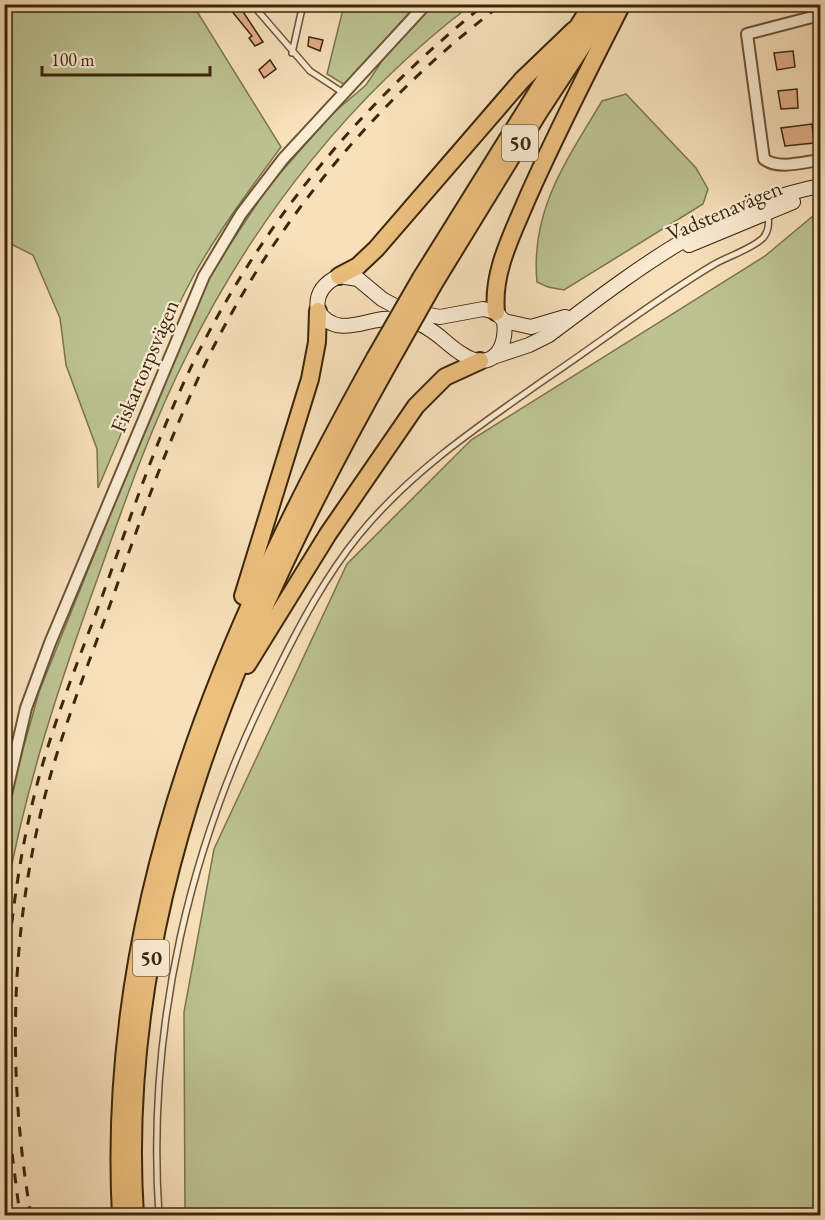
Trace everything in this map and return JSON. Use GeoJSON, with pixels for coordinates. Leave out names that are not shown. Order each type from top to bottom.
{"type":"FeatureCollection","features":[{"type":"Feature","properties":{"kind":"highway","name":"50"},"geometry":{"type":"LineString","coordinates":[[121,1215],[118,1141],[121,1067],[138,950],[166,829],[195,738],[220,671],[285,526],[574,30],[592,4]]}},
{"type":"Feature","properties":{"kind":"highway","name":"50"},"geometry":{"type":"LineString","coordinates":[[427,281],[610,4]]}},
{"type":"Feature","properties":{"kind":"highway","name":"50"},"geometry":{"type":"LineString","coordinates":[[500,317],[496,280],[517,223],[549,150],[622,4]]}},
{"type":"Feature","properties":{"kind":"highway"},"geometry":{"type":"LineString","coordinates":[[339,276],[358,266],[376,249],[522,80],[574,30]]}},
{"type":"Feature","properties":{"kind":"highway"},"geometry":{"type":"LineString","coordinates":[[220,671],[310,379],[317,342],[318,311]]}},
{"type":"Feature","properties":{"kind":"highway"},"geometry":{"type":"LineString","coordinates":[[220,709],[328,534],[412,412],[433,387],[446,377],[488,358]]}},
{"type":"Feature","properties":{"kind":"highway","name":"50"},"geometry":{"type":"LineString","coordinates":[[135,1215],[134,1096],[139,1034],[151,954],[180,833],[220,709],[255,624],[382,360]]}},
{"type":"Feature","properties":{"kind":"main road","name":"Vadstenavägen"},"geometry":{"type":"LineString","coordinates":[[488,358],[530,345],[644,268],[674,244],[707,226],[820,186]]}},
{"type":"Feature","properties":{"kind":"main road","name":"Vadstenavägen"},"geometry":{"type":"LineString","coordinates":[[765,207],[820,194]]}},
{"type":"Feature","properties":{"kind":"main road","name":"Vadstenavägen"},"geometry":{"type":"LineString","coordinates":[[339,276],[358,279],[393,306],[440,317],[483,309],[531,327],[578,313]]}},
{"type":"Feature","properties":{"kind":"main road"},"geometry":{"type":"LineString","coordinates":[[339,276],[325,285],[320,293],[318,311],[324,320],[338,327],[384,319],[411,321],[428,327],[462,354],[488,358],[505,341],[500,317]]}},
{"type":"Feature","properties":{"kind":"street","name":"Fiskartorpsvägen"},"geometry":{"type":"LineString","coordinates":[[4,803],[26,708],[50,643],[204,276],[259,189],[426,4]]}},
{"type":"Feature","properties":{"kind":"street","name":"Vadstenavägen"},"geometry":{"type":"LineString","coordinates":[[820,15],[747,34],[764,159],[774,164],[820,160]]}},
{"type":"Feature","properties":{"kind":"lane"},"geometry":{"type":"LineString","coordinates":[[252,4],[310,70],[345,94]]}},
{"type":"Feature","properties":{"kind":"lane"},"geometry":{"type":"LineString","coordinates":[[292,52],[303,4]]}},
{"type":"Feature","properties":{"kind":"lane"},"geometry":{"type":"LineString","coordinates":[[159,1215],[158,1129],[162,1044],[179,944],[197,866],[219,799],[250,724],[312,604],[359,534],[413,479],[457,441],[601,341],[713,265],[762,238],[768,231],[765,207]]}},
{"type":"Feature","properties":{"kind":"green space"},"geometry":{"type":"Polygon","coordinates":[[[4,5],[187,5],[198,13],[281,147],[224,226],[194,275],[156,354],[98,488],[97,449],[66,365],[60,318],[33,255],[5,241],[4,5]]]}},
{"type":"Feature","properties":{"kind":"green space"},"geometry":{"type":"Polygon","coordinates":[[[344,5],[416,5],[345,85],[327,74],[344,5]]]}},
{"type":"Feature","properties":{"kind":"green space"},"geometry":{"type":"Polygon","coordinates":[[[432,5],[471,5],[427,40],[386,79],[310,162],[244,253],[215,301],[176,378],[129,491],[57,697],[22,817],[5,900],[4,836],[10,796],[39,692],[188,321],[214,269],[268,187],[332,114],[366,85],[384,58],[432,5]]]}},
{"type":"Feature","properties":{"kind":"green space"},"geometry":{"type":"Polygon","coordinates":[[[626,94],[696,168],[708,189],[703,204],[564,290],[548,287],[537,282],[536,256],[545,209],[564,165],[602,101],[626,94]]]}},
{"type":"Feature","properties":{"kind":"green space"},"geometry":{"type":"Polygon","coordinates":[[[820,210],[820,1215],[185,1215],[184,1012],[214,849],[347,564],[471,440],[765,256],[820,210]]]}},
{"type":"Feature","properties":{"kind":"building"},"geometry":{"type":"Polygon","coordinates":[[[226,4],[238,4],[263,42],[255,46],[249,38],[252,36],[226,4]]]}},
{"type":"Feature","properties":{"kind":"building"},"geometry":{"type":"Polygon","coordinates":[[[309,37],[323,40],[320,51],[308,46],[309,37]]]}},
{"type":"Feature","properties":{"kind":"building"},"geometry":{"type":"Polygon","coordinates":[[[793,51],[795,67],[777,70],[774,53],[793,51]]]}},
{"type":"Feature","properties":{"kind":"building"},"geometry":{"type":"Polygon","coordinates":[[[270,60],[276,69],[264,78],[259,70],[270,60]]]}},
{"type":"Feature","properties":{"kind":"building"},"geometry":{"type":"Polygon","coordinates":[[[797,89],[798,108],[781,109],[778,91],[797,89]]]}},
{"type":"Feature","properties":{"kind":"building"},"geometry":{"type":"Polygon","coordinates":[[[812,124],[814,143],[785,146],[781,128],[812,124]]]}},
{"type":"Feature","properties":{"kind":"railway"},"geometry":{"type":"LineString","coordinates":[[4,1003],[12,918],[21,861],[39,777],[69,685],[147,473],[183,384],[225,304],[287,208],[359,121],[399,80],[485,4]]}},
{"type":"Feature","properties":{"kind":"railway"},"geometry":{"type":"LineString","coordinates":[[31,1216],[23,1161],[15,1051],[20,940],[37,831],[57,753],[81,683],[180,418],[219,337],[250,282],[284,230],[322,180],[362,132],[406,87],[502,4]]}},
{"type":"Feature","properties":{"kind":"railway"},"geometry":{"type":"LineString","coordinates":[[4,1014],[8,1122],[20,1216]]}}]}
